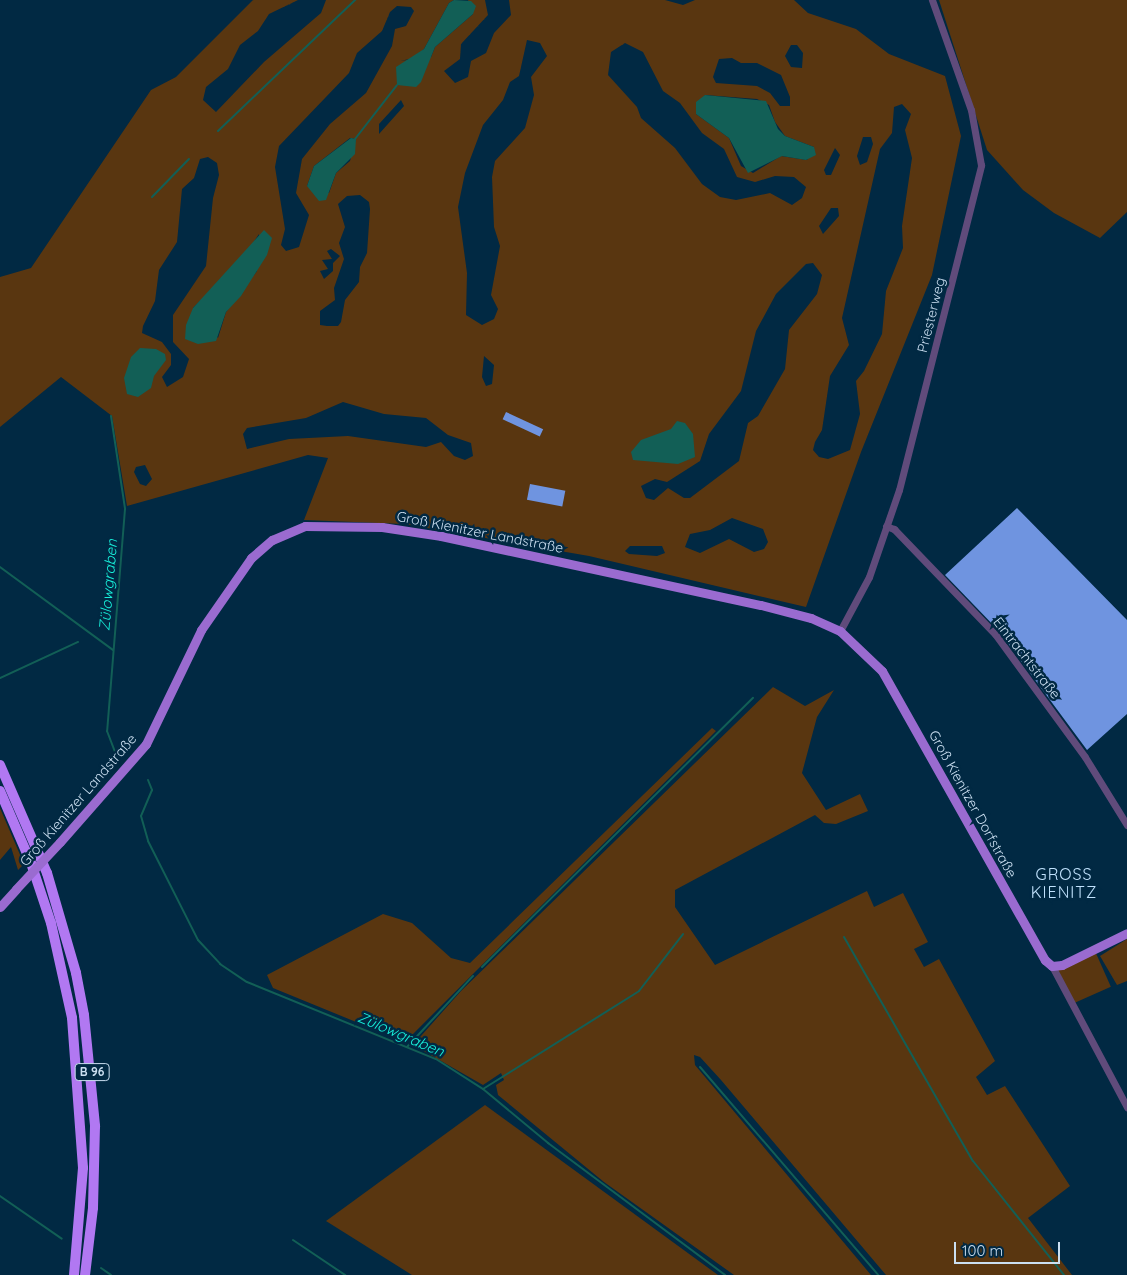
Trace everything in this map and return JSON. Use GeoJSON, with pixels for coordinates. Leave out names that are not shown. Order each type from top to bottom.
{"type":"FeatureCollection","features":[{"type":"Feature","properties":{"kind":"highway","name":"B 96"},"geometry":{"type":"LineString","coordinates":[[0,765],[47,873],[76,973],[84,1014],[95,1126],[93,1208],[85,1275]]}},
{"type":"Feature","properties":{"kind":"highway","name":"B 96"},"geometry":{"type":"LineString","coordinates":[[0,791],[31,863],[51,923],[72,1018],[83,1159],[74,1275]]}},
{"type":"Feature","properties":{"kind":"main road","name":"Groß Kienitzer Landstraße"},"geometry":{"type":"LineString","coordinates":[[0,907],[146,744],[201,630],[226,589],[260,549],[291,530],[333,524],[424,532],[811,618]]}},
{"type":"Feature","properties":{"kind":"main road","name":"Groß Kienitzer Dorfstraße"},"geometry":{"type":"LineString","coordinates":[[811,618],[840,631],[882,672],[1045,960],[1052,966]]}},
{"type":"Feature","properties":{"kind":"main road"},"geometry":{"type":"LineString","coordinates":[[1052,966],[1127,933]]}},
{"type":"Feature","properties":{"kind":"street","name":"Priesterweg"},"geometry":{"type":"LineString","coordinates":[[840,631],[859,599],[904,473],[982,165],[971,110],[932,0]]}},
{"type":"Feature","properties":{"kind":"street","name":"Eintrachtstraße"},"geometry":{"type":"LineString","coordinates":[[886,526],[894,529],[995,634],[1085,757],[1127,825]]}},
{"type":"Feature","properties":{"kind":"street","name":"Groß Kienitzer Dorfstraße"},"geometry":{"type":"LineString","coordinates":[[1052,966],[1127,1107]]}},
{"type":"Feature","properties":{"kind":"shaded area"},"geometry":{"type":"Polygon","coordinates":[[[253,0],[298,0],[269,14],[258,31],[240,45],[228,69],[206,87],[203,100],[216,112],[264,62],[321,13],[326,0],[454,0],[449,3],[424,49],[414,58],[400,61],[431,57],[435,47],[473,14],[468,0],[485,0],[488,15],[461,44],[460,59],[444,71],[455,83],[468,77],[471,61],[486,53],[494,33],[511,15],[509,0],[665,0],[683,5],[695,0],[794,0],[808,13],[856,29],[889,54],[945,76],[961,136],[932,275],[861,452],[806,607],[589,556],[404,524],[304,520],[328,458],[308,455],[127,506],[112,416],[61,377],[0,427],[0,277],[31,268],[151,90],[176,77],[253,0]],[[397,6],[390,12],[382,31],[357,53],[349,73],[279,146],[275,167],[285,229],[281,245],[286,251],[299,247],[309,215],[296,193],[302,159],[330,124],[366,93],[392,46],[395,29],[406,26],[414,11],[411,7],[397,6]],[[527,40],[519,76],[510,82],[503,100],[483,125],[465,173],[458,207],[467,273],[466,315],[482,325],[494,319],[498,309],[491,295],[500,246],[494,227],[492,177],[495,161],[525,128],[534,95],[531,77],[547,56],[540,43],[527,40]],[[625,43],[611,52],[608,75],[637,107],[641,118],[675,148],[702,184],[720,197],[736,200],[770,193],[792,205],[802,198],[806,187],[794,177],[775,176],[755,182],[737,177],[724,149],[702,133],[680,103],[663,91],[643,52],[625,43]],[[791,45],[785,56],[791,67],[802,68],[803,53],[797,45],[791,45]],[[732,58],[719,59],[713,77],[716,83],[757,86],[770,93],[780,106],[790,106],[790,97],[781,75],[757,63],[741,63],[732,58]],[[705,95],[696,114],[729,138],[741,166],[753,173],[781,156],[807,160],[814,147],[785,136],[775,122],[769,105],[757,99],[705,95]],[[401,100],[379,124],[379,134],[404,106],[401,100]],[[902,104],[894,107],[892,133],[880,149],[842,318],[849,345],[830,376],[822,430],[813,450],[819,457],[828,459],[850,450],[860,414],[856,381],[864,371],[882,334],[886,291],[903,248],[902,226],[912,158],[905,130],[911,114],[902,104]],[[863,137],[857,156],[860,165],[867,162],[873,144],[871,137],[863,137]],[[350,138],[314,166],[307,186],[329,193],[336,173],[350,161],[356,139],[350,138]],[[835,148],[824,170],[826,175],[831,175],[840,155],[835,148]],[[208,157],[200,159],[194,178],[182,189],[177,242],[159,270],[155,301],[143,326],[142,333],[162,342],[171,354],[171,365],[162,377],[167,387],[183,377],[189,359],[173,342],[173,315],[206,266],[213,198],[219,175],[217,163],[208,157]],[[360,195],[347,196],[338,204],[345,227],[339,243],[344,259],[334,288],[335,300],[320,311],[320,325],[338,326],[341,322],[345,300],[359,282],[360,267],[367,253],[370,209],[369,202],[360,195]],[[831,208],[819,226],[823,234],[839,216],[838,208],[831,208]],[[259,234],[245,255],[193,308],[218,338],[226,312],[257,271],[259,234]],[[331,249],[327,251],[332,259],[322,260],[328,269],[320,271],[324,279],[333,271],[333,263],[340,256],[331,249]],[[813,263],[806,264],[776,294],[756,331],[741,391],[709,434],[700,461],[667,482],[655,479],[641,486],[646,498],[654,500],[668,488],[684,498],[690,498],[739,461],[748,423],[758,416],[785,369],[789,330],[817,294],[822,275],[813,263]],[[484,356],[482,377],[486,386],[492,384],[494,365],[484,356]],[[343,402],[306,418],[247,428],[243,434],[247,449],[289,439],[348,436],[426,447],[441,442],[454,456],[465,460],[473,456],[471,443],[448,435],[426,418],[384,414],[343,402]],[[145,465],[136,467],[134,472],[140,484],[146,486],[152,479],[145,465]],[[732,518],[710,530],[690,534],[685,547],[700,553],[729,539],[754,552],[764,549],[768,542],[763,529],[732,518]],[[630,546],[625,551],[629,554],[657,556],[665,553],[662,546],[630,546]]]}},
{"type":"Feature","properties":{"kind":"shaded area"},"geometry":{"type":"Polygon","coordinates":[[[454,0],[471,1],[476,6],[473,14],[435,47],[421,82],[416,87],[397,85],[396,67],[424,49],[449,3],[454,0]]]}},
{"type":"Feature","properties":{"kind":"shaded area"},"geometry":{"type":"Polygon","coordinates":[[[939,0],[1127,0],[1127,212],[1100,238],[1054,213],[1023,190],[987,150],[939,0]]]}},
{"type":"Feature","properties":{"kind":"shaded area"},"geometry":{"type":"Polygon","coordinates":[[[705,95],[766,101],[778,129],[785,136],[814,147],[816,155],[806,160],[782,156],[748,173],[729,138],[696,114],[696,102],[705,95]]]}},
{"type":"Feature","properties":{"kind":"shaded area"},"geometry":{"type":"Polygon","coordinates":[[[351,138],[356,139],[355,154],[336,173],[326,200],[319,201],[307,186],[314,166],[351,138]]]}},
{"type":"Feature","properties":{"kind":"shaded area"},"geometry":{"type":"Polygon","coordinates":[[[264,230],[272,238],[267,255],[241,296],[226,312],[216,341],[198,344],[185,339],[186,325],[193,308],[264,230]]]}},
{"type":"Feature","properties":{"kind":"shaded area"},"geometry":{"type":"Polygon","coordinates":[[[140,348],[156,349],[165,354],[166,360],[154,376],[151,388],[138,397],[127,394],[124,378],[131,357],[140,348]]]}},
{"type":"Feature","properties":{"kind":"shaded area"},"geometry":{"type":"Polygon","coordinates":[[[677,421],[685,423],[693,434],[695,457],[678,464],[633,460],[631,452],[641,440],[671,429],[677,421]]]}},
{"type":"Feature","properties":{"kind":"shaded area"},"geometry":{"type":"Polygon","coordinates":[[[773,687],[805,706],[834,690],[817,717],[802,773],[826,810],[860,794],[868,811],[836,824],[824,823],[815,815],[675,890],[675,907],[715,965],[867,891],[874,907],[903,893],[928,942],[914,949],[924,967],[939,959],[995,1061],[976,1077],[987,1095],[1005,1086],[1070,1186],[1028,1218],[1072,1275],[886,1275],[721,1080],[700,1057],[694,1055],[695,1065],[871,1275],[734,1275],[604,1182],[498,1095],[496,1085],[504,1080],[501,1073],[483,1085],[413,1045],[461,991],[773,687]]]}},
{"type":"Feature","properties":{"kind":"shaded area"},"geometry":{"type":"Polygon","coordinates":[[[712,728],[716,731],[405,1042],[273,988],[267,975],[383,914],[412,923],[451,958],[470,963],[712,728]]]}},
{"type":"Feature","properties":{"kind":"shaded area"},"geometry":{"type":"Polygon","coordinates":[[[0,808],[24,864],[18,870],[11,847],[0,860],[0,808]]]}},
{"type":"Feature","properties":{"kind":"shaded area"},"geometry":{"type":"Polygon","coordinates":[[[1127,939],[1127,981],[1117,985],[1100,956],[1127,939]]]}},
{"type":"Feature","properties":{"kind":"shaded area"},"geometry":{"type":"Polygon","coordinates":[[[1095,951],[1111,987],[1070,1005],[1054,969],[1095,951]]]}},
{"type":"Feature","properties":{"kind":"shaded area"},"geometry":{"type":"Polygon","coordinates":[[[485,1105],[718,1275],[412,1275],[326,1221],[485,1105]]]}},
{"type":"Feature","properties":{"kind":"building"},"geometry":{"type":"Polygon","coordinates":[[[506,412],[543,429],[540,437],[503,419],[506,412]]]}},
{"type":"Feature","properties":{"kind":"building"},"geometry":{"type":"Polygon","coordinates":[[[530,484],[565,491],[562,507],[527,500],[530,484]]]}},
{"type":"Feature","properties":{"kind":"building"},"geometry":{"type":"Polygon","coordinates":[[[1017,508],[1127,620],[1127,714],[1087,750],[999,631],[945,575],[1017,508]]]}},
{"type":"Feature","properties":{"kind":"waterway"},"geometry":{"type":"LineString","coordinates":[[218,131],[355,0]]}},
{"type":"Feature","properties":{"kind":"waterway"},"geometry":{"type":"LineString","coordinates":[[355,139],[397,85]]}},
{"type":"Feature","properties":{"kind":"waterway"},"geometry":{"type":"LineString","coordinates":[[152,197],[189,159]]}},
{"type":"Feature","properties":{"kind":"waterway","name":"Zülowgraben"},"geometry":{"type":"LineString","coordinates":[[111,416],[125,509],[107,731],[116,754]]}},
{"type":"Feature","properties":{"kind":"waterway"},"geometry":{"type":"LineString","coordinates":[[0,567],[113,650]]}},
{"type":"Feature","properties":{"kind":"waterway"},"geometry":{"type":"LineString","coordinates":[[0,678],[78,642]]}},
{"type":"Feature","properties":{"kind":"waterway"},"geometry":{"type":"LineString","coordinates":[[482,967],[753,698]]}},
{"type":"Feature","properties":{"kind":"waterway","name":"Zülowgraben"},"geometry":{"type":"LineString","coordinates":[[148,780],[152,790],[141,816],[148,841],[198,940],[220,964],[247,982],[436,1059],[483,1089],[548,1143],[725,1275]]}},
{"type":"Feature","properties":{"kind":"waterway"},"geometry":{"type":"LineString","coordinates":[[483,1089],[639,991],[683,934]]}},
{"type":"Feature","properties":{"kind":"waterway"},"geometry":{"type":"LineString","coordinates":[[844,937],[973,1161],[1064,1275]]}},
{"type":"Feature","properties":{"kind":"waterway"},"geometry":{"type":"LineString","coordinates":[[407,1047],[473,976]]}},
{"type":"Feature","properties":{"kind":"waterway"},"geometry":{"type":"LineString","coordinates":[[700,1067],[878,1275]]}},
{"type":"Feature","properties":{"kind":"waterway"},"geometry":{"type":"LineString","coordinates":[[0,1196],[62,1239]]}},
{"type":"Feature","properties":{"kind":"waterway"},"geometry":{"type":"LineString","coordinates":[[293,1240],[345,1275]]}},
{"type":"Feature","properties":{"kind":"waterway"},"geometry":{"type":"LineString","coordinates":[[101,1268],[111,1275]]}},
{"type":"Feature","properties":{"kind":"district","name":"GROSS KIENITZ"},"geometry":{"type":"Point","coordinates":[1064,883]}}]}
